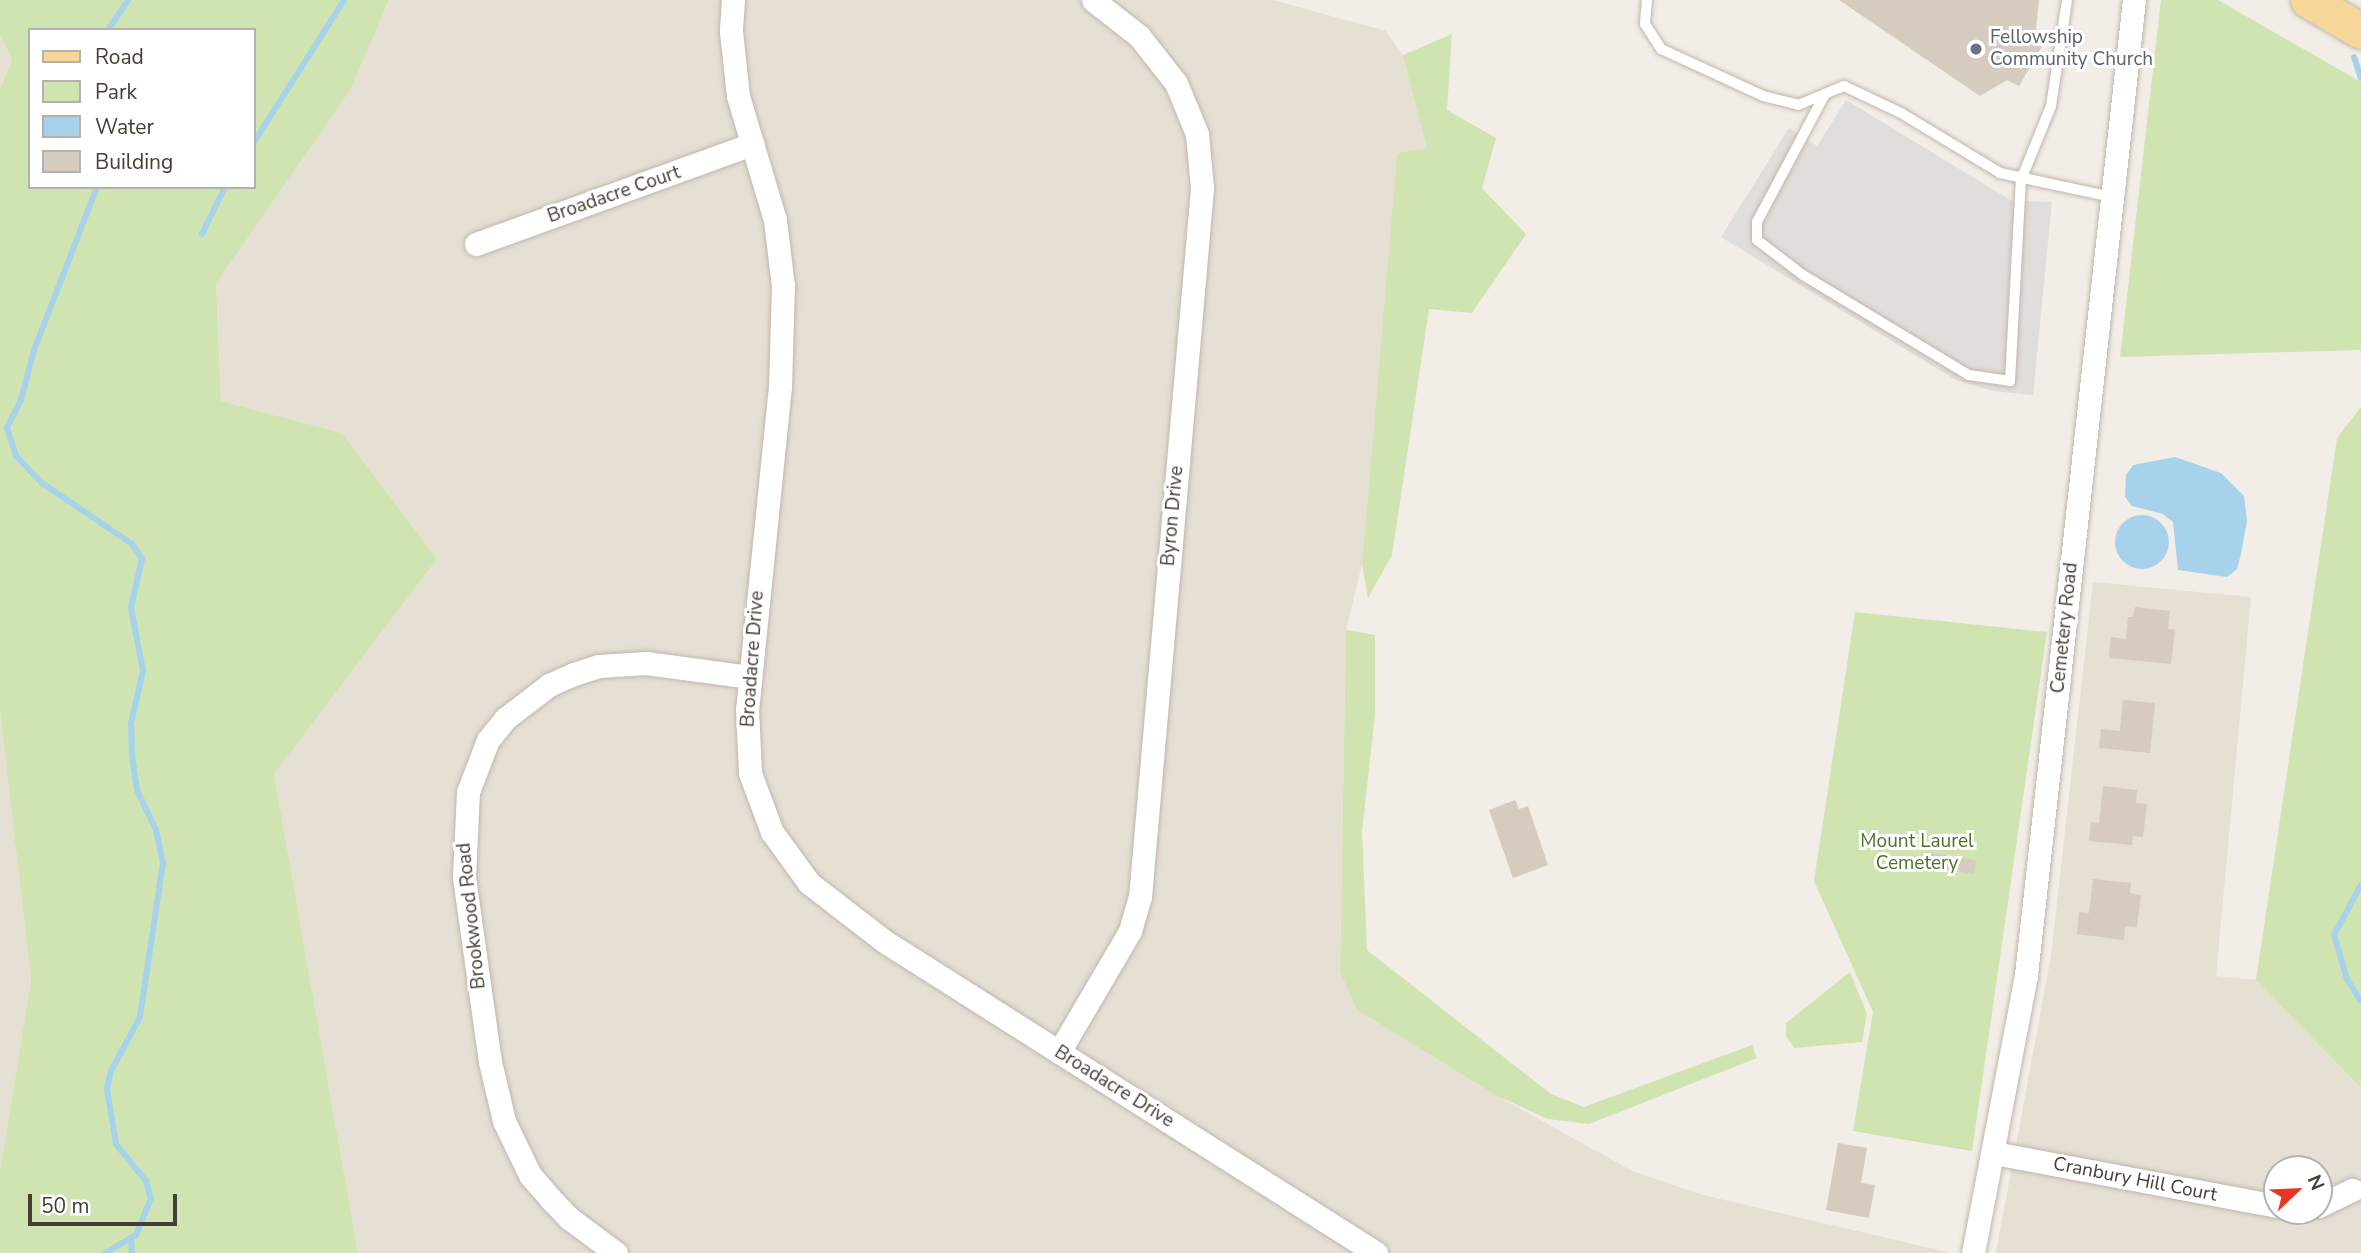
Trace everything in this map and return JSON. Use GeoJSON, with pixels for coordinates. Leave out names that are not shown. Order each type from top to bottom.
{"type":"FeatureCollection","features":[{"type":"Feature","properties":{"kind":"main road"},"geometry":{"type":"LineString","coordinates":[[2308,0],[2361,31]]}},
{"type":"Feature","properties":{"kind":"street","name":"Broadacre Drive"},"geometry":{"type":"LineString","coordinates":[[733,0],[733,64],[752,144],[775,220],[783,286],[780,386],[750,677],[750,773],[758,804],[788,859],[859,923],[1376,1253]]}},
{"type":"Feature","properties":{"kind":"street","name":"Byron Drive"},"geometry":{"type":"LineString","coordinates":[[1059,1052],[1125,941],[1140,897],[1202,188],[1198,134],[1176,83],[1139,37],[1093,0]]}},
{"type":"Feature","properties":{"kind":"street","name":"Cemetery Road"},"geometry":{"type":"LineString","coordinates":[[1973,1253],[2026,975],[2134,0]]}},
{"type":"Feature","properties":{"kind":"street","name":"Broadacre Court"},"geometry":{"type":"LineString","coordinates":[[476,244],[752,144]]}},
{"type":"Feature","properties":{"kind":"street","name":"Brookwood Road"},"geometry":{"type":"LineString","coordinates":[[616,1253],[570,1220],[530,1175],[504,1121],[490,1062],[464,877],[468,792],[488,740],[506,718],[526,700],[574,674],[600,666],[646,663],[750,677]]}},
{"type":"Feature","properties":{"kind":"street","name":"Cranbury Hill Court"},"geometry":{"type":"LineString","coordinates":[[1994,1153],[2263,1203]]}},
{"type":"Feature","properties":{"kind":"street"},"geometry":{"type":"LineString","coordinates":[[2333,1199],[2352,1190]]}},
{"type":"Feature","properties":{"kind":"lane"},"geometry":{"type":"LineString","coordinates":[[1647,0],[1645,24],[1661,49],[1786,102],[1798,106],[1844,86],[1901,113],[2000,173],[2021,180],[2112,197]]}},
{"type":"Feature","properties":{"kind":"lane"},"geometry":{"type":"LineString","coordinates":[[1825,94],[1758,222],[1757,240],[1803,275],[1969,375],[2010,380],[2021,180],[2051,106],[2067,0]]}},
{"type":"Feature","properties":{"kind":"shaded area"},"geometry":{"type":"Polygon","coordinates":[[[389,0],[1273,0],[1386,31],[1403,55],[1414,86],[1427,148],[1397,153],[1362,564],[1346,630],[1340,972],[1357,1010],[1497,1096],[1632,1171],[1703,1195],[1951,1253],[358,1253],[274,774],[437,559],[342,433],[221,401],[216,282],[351,89],[389,0]]]}},
{"type":"Feature","properties":{"kind":"shaded area"},"geometry":{"type":"Polygon","coordinates":[[[0,35],[12,60],[0,89],[0,35]]]}},
{"type":"Feature","properties":{"kind":"shaded area"},"geometry":{"type":"Polygon","coordinates":[[[1846,100],[2012,201],[2052,202],[2033,395],[1992,391],[1956,380],[1721,237],[1789,128],[1817,146],[1846,100]]]}},
{"type":"Feature","properties":{"kind":"shaded area"},"geometry":{"type":"Polygon","coordinates":[[[2093,582],[2251,597],[2216,976],[2256,980],[2361,1088],[2361,1253],[1996,1253],[2051,956],[2093,582]]]}},
{"type":"Feature","properties":{"kind":"shaded area"},"geometry":{"type":"Polygon","coordinates":[[[0,711],[31,980],[0,1172],[0,711]]]}},
{"type":"Feature","properties":{"kind":"green space"},"geometry":{"type":"Polygon","coordinates":[[[0,0],[389,0],[351,89],[216,283],[221,401],[342,433],[437,559],[274,774],[358,1253],[0,1253],[0,1172],[31,980],[0,711],[0,89],[12,60],[0,35],[0,0]]]}},
{"type":"Feature","properties":{"kind":"green space"},"geometry":{"type":"Polygon","coordinates":[[[2161,0],[2218,0],[2361,82],[2361,355],[2360,350],[2120,357],[2161,0]]]}},
{"type":"Feature","properties":{"kind":"green space"},"geometry":{"type":"Polygon","coordinates":[[[1452,34],[1447,110],[1496,138],[1482,188],[1526,234],[1472,313],[1429,309],[1392,555],[1368,598],[1362,564],[1397,153],[1427,148],[1403,55],[1452,34]]]}},
{"type":"Feature","properties":{"kind":"green space"},"geometry":{"type":"Polygon","coordinates":[[[2361,407],[2361,1088],[2256,980],[2337,438],[2361,407]]]}},
{"type":"Feature","properties":{"kind":"green space","name":"Mount Laurel Cemetery"},"geometry":{"type":"Polygon","coordinates":[[[1855,612],[2047,632],[1972,1151],[1853,1131],[1873,1012],[1814,881],[1855,612]]]}},
{"type":"Feature","properties":{"kind":"green space"},"geometry":{"type":"Polygon","coordinates":[[[1346,630],[1375,635],[1375,715],[1362,832],[1367,950],[1551,1094],[1584,1107],[1752,1045],[1757,1058],[1589,1124],[1548,1119],[1497,1096],[1357,1010],[1340,972],[1346,630]]]}},
{"type":"Feature","properties":{"kind":"green space"},"geometry":{"type":"Polygon","coordinates":[[[1850,972],[1867,1014],[1862,1042],[1794,1048],[1786,1036],[1786,1023],[1850,972]]]}},
{"type":"Feature","properties":{"kind":"water"},"geometry":{"type":"Polygon","coordinates":[[[2175,457],[2221,473],[2244,496],[2247,521],[2241,554],[2237,569],[2227,577],[2178,570],[2173,522],[2163,514],[2132,506],[2125,497],[2126,475],[2133,465],[2175,457]]]}},
{"type":"Feature","properties":{"kind":"water"},"geometry":{"type":"Polygon","coordinates":[[[2142,515],[2161,523],[2169,542],[2161,561],[2142,569],[2123,561],[2115,542],[2123,523],[2142,515]]]}},
{"type":"Feature","properties":{"kind":"building","name":"Fellowship Community Church"},"geometry":{"type":"Polygon","coordinates":[[[1839,0],[2039,0],[2036,30],[2048,36],[2019,86],[2007,80],[1980,96],[1839,0]]]}},
{"type":"Feature","properties":{"kind":"building"},"geometry":{"type":"Polygon","coordinates":[[[2135,607],[2170,611],[2168,629],[2175,630],[2171,664],[2109,658],[2111,637],[2126,639],[2128,617],[2133,617],[2135,607]]]}},
{"type":"Feature","properties":{"kind":"building"},"geometry":{"type":"Polygon","coordinates":[[[2123,700],[2155,703],[2150,753],[2099,748],[2101,729],[2120,731],[2123,700]]]}},
{"type":"Feature","properties":{"kind":"building"},"geometry":{"type":"Polygon","coordinates":[[[2103,786],[2137,790],[2136,803],[2147,804],[2143,837],[2133,836],[2132,845],[2089,841],[2091,822],[2099,823],[2103,786]]]}},
{"type":"Feature","properties":{"kind":"building"},"geometry":{"type":"Polygon","coordinates":[[[1515,800],[1519,809],[1528,806],[1548,865],[1513,878],[1489,810],[1515,800]]]}},
{"type":"Feature","properties":{"kind":"building"},"geometry":{"type":"Polygon","coordinates":[[[1925,852],[1976,860],[1974,874],[1923,866],[1925,852]]]}},
{"type":"Feature","properties":{"kind":"building"},"geometry":{"type":"Polygon","coordinates":[[[2093,879],[2131,883],[2130,893],[2141,895],[2137,927],[2125,926],[2124,940],[2077,934],[2079,912],[2089,913],[2093,879]]]}},
{"type":"Feature","properties":{"kind":"building"},"geometry":{"type":"Polygon","coordinates":[[[1838,1143],[1867,1148],[1861,1183],[1875,1185],[1869,1218],[1826,1210],[1838,1143]]]}},
{"type":"Feature","properties":{"kind":"waterway"},"geometry":{"type":"LineString","coordinates":[[109,28],[128,0]]}},
{"type":"Feature","properties":{"kind":"waterway"},"geometry":{"type":"LineString","coordinates":[[256,139],[344,0]]}},
{"type":"Feature","properties":{"kind":"waterway"},"geometry":{"type":"LineString","coordinates":[[2354,57],[2361,78]]}},
{"type":"Feature","properties":{"kind":"waterway"},"geometry":{"type":"LineString","coordinates":[[96,189],[34,350],[21,400],[7,428],[16,456],[42,483],[132,544],[142,559],[131,608],[143,671],[131,723],[132,755],[137,790],[156,830],[163,863],[140,1017],[111,1071],[107,1089],[116,1144],[146,1181],[151,1198],[136,1235],[105,1253]]}},
{"type":"Feature","properties":{"kind":"waterway"},"geometry":{"type":"LineString","coordinates":[[202,234],[224,189]]}},
{"type":"Feature","properties":{"kind":"waterway"},"geometry":{"type":"LineString","coordinates":[[2361,885],[2334,935],[2347,979],[2361,1001]]}},
{"type":"Feature","properties":{"kind":"waterway"},"geometry":{"type":"LineString","coordinates":[[131,1239],[132,1253]]}},
{"type":"Feature","properties":{"kind":"place","name":"Fellowship Community Church"},"geometry":{"type":"Point","coordinates":[1976,49]}}]}
